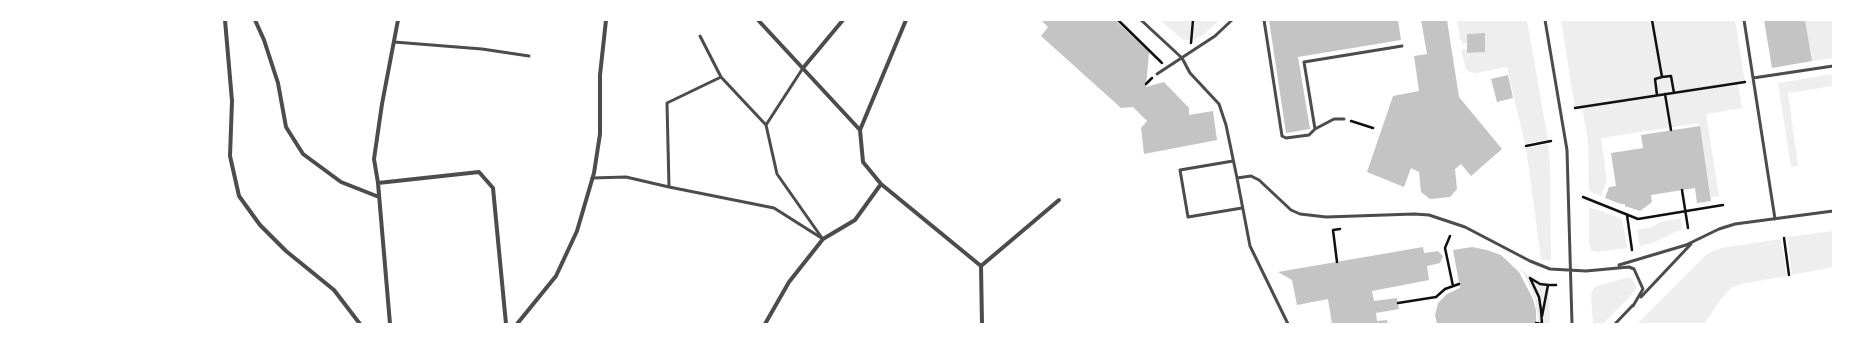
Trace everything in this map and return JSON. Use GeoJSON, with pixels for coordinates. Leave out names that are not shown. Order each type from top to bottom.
{"type":"FeatureCollection","features":[{"type":"Feature","properties":{"kind":"street"},"geometry":{"type":"LineString","coordinates":[[225,20],[232,101],[230,156],[239,196],[260,225],[286,251],[334,290],[360,324]]}},
{"type":"Feature","properties":{"kind":"street"},"geometry":{"type":"LineString","coordinates":[[255,20],[264,40],[278,83],[286,127],[303,154],[341,182],[379,197]]}},
{"type":"Feature","properties":{"kind":"street"},"geometry":{"type":"LineString","coordinates":[[390,324],[378,183],[374,159],[382,104],[398,20]]}},
{"type":"Feature","properties":{"kind":"street"},"geometry":{"type":"LineString","coordinates":[[517,324],[556,276],[577,230],[592,178],[600,134],[600,75],[606,20]]}},
{"type":"Feature","properties":{"kind":"street"},"geometry":{"type":"LineString","coordinates":[[758,20],[860,130]]}},
{"type":"Feature","properties":{"kind":"street"},"geometry":{"type":"LineString","coordinates":[[803,68],[843,20]]}},
{"type":"Feature","properties":{"kind":"street"},"geometry":{"type":"LineString","coordinates":[[906,20],[860,130],[864,162],[881,184],[981,266],[982,324]]}},
{"type":"Feature","properties":{"kind":"street"},"geometry":{"type":"LineString","coordinates":[[378,183],[479,172],[493,188],[506,324]]}},
{"type":"Feature","properties":{"kind":"street"},"geometry":{"type":"LineString","coordinates":[[765,324],[789,282],[823,239],[855,220],[881,184]]}},
{"type":"Feature","properties":{"kind":"street"},"geometry":{"type":"LineString","coordinates":[[981,266],[1060,200]]}},
{"type":"Feature","properties":{"kind":"lane"},"geometry":{"type":"LineString","coordinates":[[1140,20],[1182,58],[1190,74],[1221,108],[1237,178],[1250,246],[1288,324]]}},
{"type":"Feature","properties":{"kind":"lane"},"geometry":{"type":"LineString","coordinates":[[1157,74],[1215,36],[1232,20]]}},
{"type":"Feature","properties":{"kind":"lane"},"geometry":{"type":"LineString","coordinates":[[1264,20],[1282,136],[1286,138],[1309,135],[1315,129],[1334,119],[1344,119]]}},
{"type":"Feature","properties":{"kind":"lane"},"geometry":{"type":"LineString","coordinates":[[1545,20],[1567,150],[1572,324]]}},
{"type":"Feature","properties":{"kind":"lane"},"geometry":{"type":"LineString","coordinates":[[1744,20],[1775,218]]}},
{"type":"Feature","properties":{"kind":"lane"},"geometry":{"type":"LineString","coordinates":[[700,36],[721,78],[766,125],[777,174],[823,239]]}},
{"type":"Feature","properties":{"kind":"lane"},"geometry":{"type":"LineString","coordinates":[[394,42],[482,49],[529,56]]}},
{"type":"Feature","properties":{"kind":"lane"},"geometry":{"type":"LineString","coordinates":[[1315,129],[1304,62],[1402,46]]}},
{"type":"Feature","properties":{"kind":"lane"},"geometry":{"type":"LineString","coordinates":[[1753,78],[1833,66]]}},
{"type":"Feature","properties":{"kind":"lane"},"geometry":{"type":"LineString","coordinates":[[766,125],[803,68]]}},
{"type":"Feature","properties":{"kind":"lane"},"geometry":{"type":"LineString","coordinates":[[670,187],[667,103],[721,78]]}},
{"type":"Feature","properties":{"kind":"lane"},"geometry":{"type":"LineString","coordinates":[[1233,161],[1180,170],[1188,217],[1242,208]]}},
{"type":"Feature","properties":{"kind":"lane"},"geometry":{"type":"LineString","coordinates":[[1237,178],[1246,176],[1255,178],[1265,184],[1285,207],[1300,214],[1326,216],[1429,215],[1465,227],[1536,264],[1555,270],[1570,272],[1629,267],[1636,272],[1643,289],[1633,306]]}},
{"type":"Feature","properties":{"kind":"lane"},"geometry":{"type":"LineString","coordinates":[[592,178],[626,177],[774,208],[823,239]]}},
{"type":"Feature","properties":{"kind":"lane"},"geometry":{"type":"LineString","coordinates":[[1610,268],[1694,242],[1711,233],[1736,224],[1833,211]]}},
{"type":"Feature","properties":{"kind":"lane"},"geometry":{"type":"LineString","coordinates":[[1616,324],[1694,242]]}},
{"type":"Feature","properties":{"kind":"path"},"geometry":{"type":"LineString","coordinates":[[1118,20],[1167,68]]}},
{"type":"Feature","properties":{"kind":"path"},"geometry":{"type":"LineString","coordinates":[[1191,41],[1193,20]]}},
{"type":"Feature","properties":{"kind":"path"},"geometry":{"type":"LineString","coordinates":[[1652,20],[1662,77]]}},
{"type":"Feature","properties":{"kind":"path"},"geometry":{"type":"LineString","coordinates":[[1657,95],[1655,79],[1662,77],[1671,76],[1674,93]]}},
{"type":"Feature","properties":{"kind":"path"},"geometry":{"type":"LineString","coordinates":[[1146,84],[1149,81]]}},
{"type":"Feature","properties":{"kind":"path"},"geometry":{"type":"LineString","coordinates":[[1575,108],[1745,82]]}},
{"type":"Feature","properties":{"kind":"path"},"geometry":{"type":"LineString","coordinates":[[1664,94],[1670,130]]}},
{"type":"Feature","properties":{"kind":"path"},"geometry":{"type":"LineString","coordinates":[[1344,119],[1373,128]]}},
{"type":"Feature","properties":{"kind":"path"},"geometry":{"type":"LineString","coordinates":[[1526,146],[1551,141]]}},
{"type":"Feature","properties":{"kind":"path"},"geometry":{"type":"LineString","coordinates":[[1682,190],[1688,228]]}},
{"type":"Feature","properties":{"kind":"path"},"geometry":{"type":"LineString","coordinates":[[1583,197],[1638,219],[1723,205]]}},
{"type":"Feature","properties":{"kind":"path"},"geometry":{"type":"LineString","coordinates":[[1627,214],[1632,250]]}},
{"type":"Feature","properties":{"kind":"path"},"geometry":{"type":"LineString","coordinates":[[1336,262],[1333,230],[1340,229]]}},
{"type":"Feature","properties":{"kind":"path"},"geometry":{"type":"LineString","coordinates":[[1450,236],[1445,248],[1453,286]]}},
{"type":"Feature","properties":{"kind":"path"},"geometry":{"type":"LineString","coordinates":[[1784,238],[1789,275]]}},
{"type":"Feature","properties":{"kind":"path"},"geometry":{"type":"LineString","coordinates":[[1536,323],[1542,324],[1542,316],[1539,297],[1530,278],[1540,284],[1556,285]]}},
{"type":"Feature","properties":{"kind":"path"},"geometry":{"type":"LineString","coordinates":[[1398,304],[1436,297],[1453,286],[1459,284]]}},
{"type":"Feature","properties":{"kind":"path"},"geometry":{"type":"LineString","coordinates":[[1542,316],[1548,285]]}},
{"type":"Feature","properties":{"kind":"shaded area"},"geometry":{"type":"Polygon","coordinates":[[[1160,20],[1220,20],[1203,35],[1191,41],[1182,39],[1160,20]]]}},
{"type":"Feature","properties":{"kind":"shaded area"},"geometry":{"type":"Polygon","coordinates":[[[1457,20],[1527,20],[1548,140],[1525,144],[1507,67],[1477,73],[1470,72],[1466,69],[1461,50],[1467,49],[1467,53],[1485,52],[1484,33],[1467,34],[1467,43],[1462,44],[1457,20]]]}},
{"type":"Feature","properties":{"kind":"shaded area"},"geometry":{"type":"Polygon","coordinates":[[[1561,20],[1735,20],[1745,82],[1738,84],[1742,108],[1706,114],[1719,196],[1711,197],[1699,123],[1601,138],[1607,180],[1601,196],[1589,191],[1588,141],[1582,107],[1575,108],[1561,20]]]}},
{"type":"Feature","properties":{"kind":"shaded area"},"geometry":{"type":"Polygon","coordinates":[[[1805,20],[1833,20],[1833,58],[1812,61],[1805,20]]]}},
{"type":"Feature","properties":{"kind":"shaded area"},"geometry":{"type":"Polygon","coordinates":[[[1833,74],[1833,86],[1788,93],[1798,166],[1791,167],[1778,83],[1833,74]]]}},
{"type":"Feature","properties":{"kind":"shaded area"},"geometry":{"type":"Polygon","coordinates":[[[1548,144],[1550,165],[1551,261],[1541,259],[1526,148],[1548,144]]]}},
{"type":"Feature","properties":{"kind":"shaded area"},"geometry":{"type":"Polygon","coordinates":[[[1589,208],[1596,209],[1622,219],[1627,248],[1597,252],[1591,250],[1589,243],[1589,208]]]}},
{"type":"Feature","properties":{"kind":"shaded area"},"geometry":{"type":"Polygon","coordinates":[[[1681,218],[1682,229],[1652,243],[1640,246],[1637,230],[1653,227],[1660,222],[1681,218]]]}},
{"type":"Feature","properties":{"kind":"shaded area"},"geometry":{"type":"Polygon","coordinates":[[[1833,231],[1833,267],[1792,275],[1787,237],[1833,231]]]}},
{"type":"Feature","properties":{"kind":"shaded area"},"geometry":{"type":"Polygon","coordinates":[[[1781,239],[1787,276],[1741,284],[1731,288],[1721,299],[1704,324],[1637,324],[1707,254],[1721,248],[1781,239]]]}},
{"type":"Feature","properties":{"kind":"shaded area"},"geometry":{"type":"Polygon","coordinates":[[[1519,268],[1535,279],[1549,283],[1550,324],[1538,324],[1535,298],[1526,278],[1519,268]]]}},
{"type":"Feature","properties":{"kind":"shaded area"},"geometry":{"type":"Polygon","coordinates":[[[1629,277],[1636,286],[1634,292],[1603,324],[1593,324],[1591,295],[1593,289],[1597,286],[1629,277]]]}},
{"type":"Feature","properties":{"kind":"building"},"geometry":{"type":"Polygon","coordinates":[[[1041,20],[1115,20],[1149,52],[1146,87],[1164,82],[1189,108],[1189,115],[1213,111],[1217,140],[1144,154],[1141,128],[1147,121],[1133,107],[1121,108],[1041,36],[1048,27],[1041,20]]]}},
{"type":"Feature","properties":{"kind":"building"},"geometry":{"type":"Polygon","coordinates":[[[1269,20],[1398,20],[1401,40],[1298,57],[1310,129],[1286,133],[1269,20]]]}},
{"type":"Feature","properties":{"kind":"building"},"geometry":{"type":"Polygon","coordinates":[[[1421,20],[1447,20],[1459,97],[1502,149],[1471,176],[1461,164],[1455,169],[1457,189],[1450,197],[1430,199],[1421,192],[1419,172],[1411,168],[1404,187],[1367,172],[1393,96],[1419,91],[1414,56],[1427,54],[1421,20]]]}},
{"type":"Feature","properties":{"kind":"building"},"geometry":{"type":"Polygon","coordinates":[[[1764,20],[1805,20],[1812,61],[1772,68],[1764,20]]]}},
{"type":"Feature","properties":{"kind":"building"},"geometry":{"type":"Polygon","coordinates":[[[1485,33],[1485,52],[1467,53],[1467,34],[1485,33]]]}},
{"type":"Feature","properties":{"kind":"building"},"geometry":{"type":"Polygon","coordinates":[[[1508,75],[1513,98],[1497,102],[1491,79],[1508,75]]]}},
{"type":"Feature","properties":{"kind":"building"},"geometry":{"type":"Polygon","coordinates":[[[1700,126],[1711,201],[1697,203],[1695,188],[1651,195],[1652,202],[1640,211],[1625,206],[1625,204],[1605,198],[1609,187],[1616,186],[1611,153],[1643,148],[1641,135],[1700,126]]]}},
{"type":"Feature","properties":{"kind":"building"},"geometry":{"type":"Polygon","coordinates":[[[1423,247],[1424,253],[1438,251],[1443,256],[1440,263],[1427,266],[1429,280],[1372,291],[1374,301],[1397,298],[1399,309],[1376,313],[1377,321],[1387,320],[1388,324],[1332,324],[1328,299],[1297,305],[1292,280],[1278,272],[1423,247]]]}},
{"type":"Feature","properties":{"kind":"building"},"geometry":{"type":"Polygon","coordinates":[[[1472,247],[1501,255],[1519,272],[1533,299],[1536,310],[1536,324],[1437,324],[1435,315],[1438,303],[1447,294],[1460,288],[1453,250],[1472,247]]]}}]}
